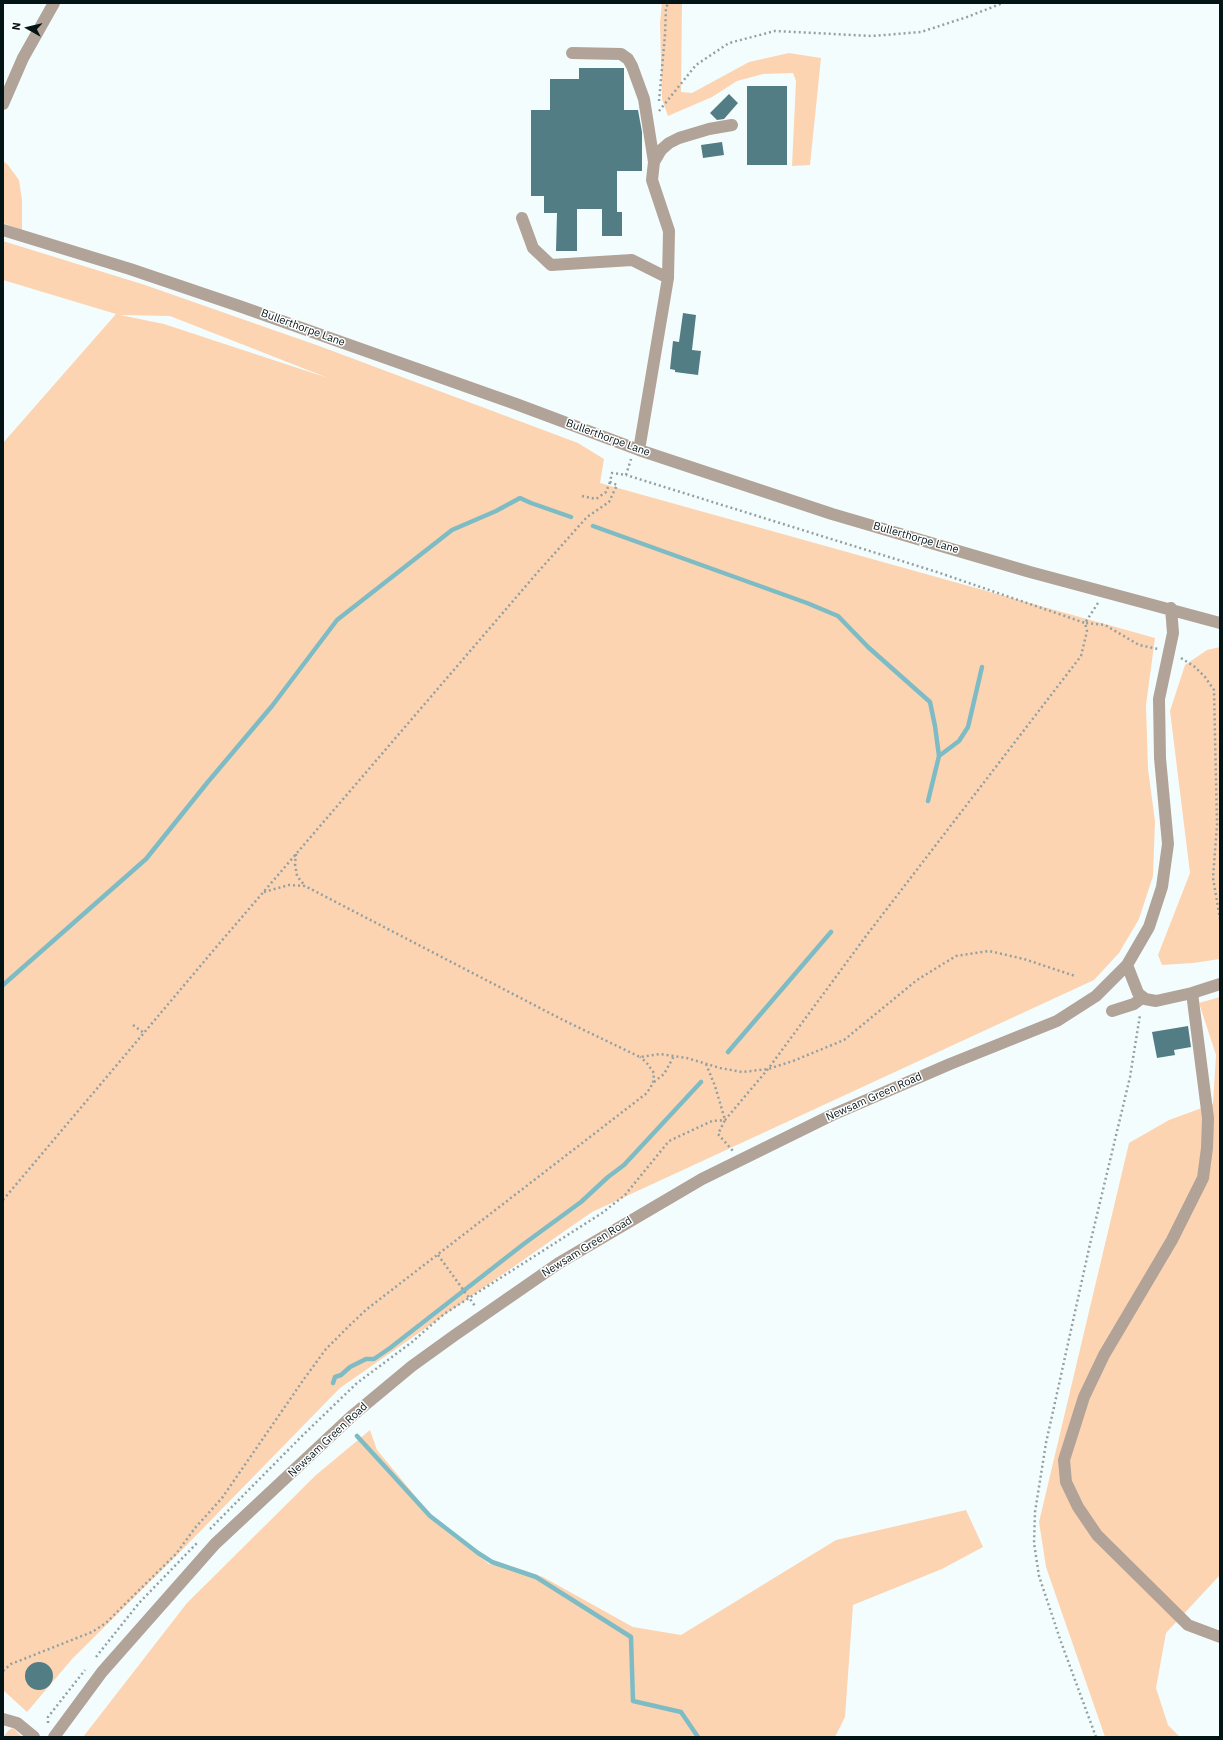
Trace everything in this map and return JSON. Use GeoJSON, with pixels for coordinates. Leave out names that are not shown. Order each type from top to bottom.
{"type":"FeatureCollection","features":[{"type":"Feature","properties":{"kind":"street"},"geometry":{"type":"LineString","coordinates":[[3,104],[23,58],[54,3]]}},
{"type":"Feature","properties":{"kind":"street"},"geometry":{"type":"LineString","coordinates":[[572,54],[621,54],[628,59],[632,66],[644,99],[654,162],[652,180],[669,231],[668,278],[637,449]]}},
{"type":"Feature","properties":{"kind":"street"},"geometry":{"type":"LineString","coordinates":[[654,162],[660,150],[679,138],[709,129],[732,125]]}},
{"type":"Feature","properties":{"kind":"street"},"geometry":{"type":"LineString","coordinates":[[522,218],[533,248],[551,265],[632,260],[668,278]]}},
{"type":"Feature","properties":{"kind":"street","name":"Bullerthorpe Lane"},"geometry":{"type":"LineString","coordinates":[[3,230],[130,269],[242,307],[637,449],[832,514],[1030,572],[1171,608],[1220,623]]}},
{"type":"Feature","properties":{"kind":"street","name":"Newsam Green Road"},"geometry":{"type":"LineString","coordinates":[[51,1734],[102,1672],[215,1544],[284,1482],[353,1415],[418,1362],[559,1263],[695,1183],[832,1115],[943,1067],[1057,1021],[1096,996],[1127,965],[1151,921],[1162,887],[1168,844],[1166,801],[1160,758],[1159,699],[1173,633],[1171,608]]}},
{"type":"Feature","properties":{"kind":"street"},"geometry":{"type":"LineString","coordinates":[[1127,965],[1138,993],[1146,999],[1156,1001],[1192,993],[1220,984]]}},
{"type":"Feature","properties":{"kind":"street"},"geometry":{"type":"LineString","coordinates":[[1192,993],[1208,1118],[1207,1148],[1203,1178],[1172,1240],[1104,1355],[1084,1397],[1070,1437],[1064,1460],[1066,1482],[1078,1507],[1097,1536],[1188,1625],[1220,1637]]}},
{"type":"Feature","properties":{"kind":"street"},"geometry":{"type":"LineString","coordinates":[[1112,1011],[1134,1004],[1143,997]]}},
{"type":"Feature","properties":{"kind":"street"},"geometry":{"type":"LineString","coordinates":[[3,1719],[16,1723],[34,1737]]}},
{"type":"Feature","properties":{"kind":"path"},"geometry":{"type":"LineString","coordinates":[[669,3],[666,7],[658,113],[696,65],[729,43],[775,31],[872,36],[921,32],[1003,3]]}},
{"type":"Feature","properties":{"kind":"path"},"geometry":{"type":"LineString","coordinates":[[626,476],[637,449]]}},
{"type":"Feature","properties":{"kind":"path"},"geometry":{"type":"LineString","coordinates":[[582,496],[596,499],[606,492],[612,473],[626,476],[937,572],[1085,623],[1105,625],[1139,644],[1170,651],[1195,667],[1205,677],[1214,690],[1217,825],[1213,878],[1220,919]]}},
{"type":"Feature","properties":{"kind":"path"},"geometry":{"type":"LineString","coordinates":[[3,1200],[263,892],[538,573],[588,517],[609,502],[617,485],[610,482]]}},
{"type":"Feature","properties":{"kind":"path"},"geometry":{"type":"LineString","coordinates":[[741,1160],[718,1134],[725,1120],[768,1069],[866,936],[1081,656],[1087,631],[1085,623],[1105,591]]}},
{"type":"Feature","properties":{"kind":"path"},"geometry":{"type":"LineString","coordinates":[[297,853],[295,864],[297,876],[305,886]]}},
{"type":"Feature","properties":{"kind":"path"},"geometry":{"type":"LineString","coordinates":[[3,1671],[11,1664],[92,1632],[106,1623],[176,1554],[222,1498],[326,1350],[367,1309],[647,1094],[653,1082],[654,1073],[646,1062],[640,1057],[563,1020],[305,886],[289,885],[263,892]]}},
{"type":"Feature","properties":{"kind":"path"},"geometry":{"type":"LineString","coordinates":[[640,1057],[660,1054],[674,1056],[742,1072],[768,1069],[793,1061],[844,1040],[917,980],[956,956],[989,951],[1024,959],[1075,976]]}},
{"type":"Feature","properties":{"kind":"path"},"geometry":{"type":"LineString","coordinates":[[1096,1737],[1061,1642],[1039,1576],[1034,1543],[1035,1512],[1046,1443],[1090,1244],[1130,1077],[1143,997]]}},
{"type":"Feature","properties":{"kind":"path"},"geometry":{"type":"LineString","coordinates":[[132,1025],[144,1033]]}},
{"type":"Feature","properties":{"kind":"path"},"geometry":{"type":"LineString","coordinates":[[653,1082],[664,1074],[674,1056]]}},
{"type":"Feature","properties":{"kind":"path"},"geometry":{"type":"LineString","coordinates":[[705,1064],[715,1086],[725,1120]]}},
{"type":"Feature","properties":{"kind":"path"},"geometry":{"type":"LineString","coordinates":[[205,1534],[357,1383],[412,1342],[444,1314],[602,1213],[625,1195],[669,1141],[712,1121],[725,1120]]}},
{"type":"Feature","properties":{"kind":"path"},"geometry":{"type":"LineString","coordinates":[[438,1255],[469,1298]]}},
{"type":"Feature","properties":{"kind":"path"},"geometry":{"type":"LineString","coordinates":[[91,1663],[139,1603],[200,1540]]}},
{"type":"Feature","properties":{"kind":"path"},"geometry":{"type":"LineString","coordinates":[[51,1734],[48,1716],[86,1669]]}},
{"type":"Feature","properties":{"kind":"shaded area"},"geometry":{"type":"Polygon","coordinates":[[[662,3],[682,3],[681,92],[692,93],[749,62],[789,53],[821,58],[810,165],[792,166],[796,81],[793,73],[763,74],[737,81],[712,97],[668,116],[662,99],[660,23],[662,3]]]}},
{"type":"Feature","properties":{"kind":"shaded area"},"geometry":{"type":"Polygon","coordinates":[[[3,161],[8,165],[19,180],[22,200],[22,230],[3,223],[3,161]]]}},
{"type":"Feature","properties":{"kind":"shaded area"},"geometry":{"type":"Polygon","coordinates":[[[3,241],[145,285],[322,347],[578,443],[604,459],[600,483],[1155,638],[1146,705],[1148,769],[1155,821],[1153,876],[1139,919],[1119,953],[1094,980],[592,1212],[340,1388],[179,1553],[73,1658],[27,1712],[3,1690],[3,443],[116,314],[3,280],[3,241]],[[120,315],[164,324],[328,378],[170,316],[120,315]]]}},
{"type":"Feature","properties":{"kind":"shaded area"},"geometry":{"type":"Polygon","coordinates":[[[1220,647],[1220,959],[1193,963],[1162,965],[1158,955],[1190,873],[1170,711],[1185,665],[1207,650],[1220,647]]]}},
{"type":"Feature","properties":{"kind":"shaded area"},"geometry":{"type":"Polygon","coordinates":[[[1220,997],[1220,1575],[1166,1633],[1156,1688],[1168,1725],[1180,1737],[1105,1737],[1046,1567],[1039,1522],[1129,1143],[1169,1120],[1213,1104],[1216,1055],[1199,1003],[1220,997]]]}},
{"type":"Feature","properties":{"kind":"shaded area"},"geometry":{"type":"Polygon","coordinates":[[[370,1430],[377,1450],[442,1528],[489,1564],[523,1570],[543,1577],[633,1627],[681,1635],[836,1540],[966,1510],[983,1547],[942,1569],[853,1605],[845,1717],[835,1737],[83,1737],[187,1603],[316,1475],[370,1430]]]}},
{"type":"Feature","properties":{"kind":"shaded area"},"geometry":{"type":"Polygon","coordinates":[[[13,1728],[22,1737],[3,1737],[9,1730],[13,1728]]]}},
{"type":"Feature","properties":{"kind":"building"},"geometry":{"type":"Polygon","coordinates":[[[579,68],[624,68],[624,110],[638,110],[642,132],[642,171],[617,171],[617,212],[622,212],[622,236],[602,236],[602,209],[577,209],[577,251],[556,251],[557,213],[544,213],[544,196],[531,196],[531,110],[550,110],[550,79],[579,79],[579,68]]]}},
{"type":"Feature","properties":{"kind":"building"},"geometry":{"type":"Polygon","coordinates":[[[747,86],[787,86],[787,165],[747,165],[747,86]]]}},
{"type":"Feature","properties":{"kind":"building"},"geometry":{"type":"Polygon","coordinates":[[[729,94],[738,103],[724,119],[717,120],[710,113],[729,94]]]}},
{"type":"Feature","properties":{"kind":"building"},"geometry":{"type":"Polygon","coordinates":[[[722,142],[724,155],[703,158],[701,145],[722,142]]]}},
{"type":"Feature","properties":{"kind":"building"},"geometry":{"type":"Polygon","coordinates":[[[683,313],[696,315],[692,350],[701,351],[698,375],[675,372],[675,370],[670,369],[673,341],[679,342],[683,313]]]}},
{"type":"Feature","properties":{"kind":"building"},"geometry":{"type":"Polygon","coordinates":[[[1188,1026],[1191,1047],[1174,1050],[1175,1055],[1157,1058],[1152,1032],[1188,1026]]]}},
{"type":"Feature","properties":{"kind":"building"},"geometry":{"type":"Polygon","coordinates":[[[39,1662],[49,1666],[53,1676],[49,1686],[39,1690],[29,1686],[25,1676],[29,1666],[39,1662]]]}},
{"type":"Feature","properties":{"kind":"waterway"},"geometry":{"type":"LineString","coordinates":[[3,985],[146,859],[207,783],[272,706],[337,620],[452,530],[496,511],[520,498],[571,517]]}},
{"type":"Feature","properties":{"kind":"waterway"},"geometry":{"type":"LineString","coordinates":[[593,526],[807,603],[838,616],[868,647],[930,702],[939,756],[928,801]]}},
{"type":"Feature","properties":{"kind":"waterway"},"geometry":{"type":"LineString","coordinates":[[939,756],[959,741],[968,727],[982,667]]}},
{"type":"Feature","properties":{"kind":"waterway"},"geometry":{"type":"LineString","coordinates":[[728,1052],[831,932]]}},
{"type":"Feature","properties":{"kind":"waterway"},"geometry":{"type":"LineString","coordinates":[[333,1383],[335,1377],[341,1375],[350,1367],[366,1359],[374,1359],[390,1348],[525,1243],[581,1202],[608,1177],[624,1165],[701,1082]]}},
{"type":"Feature","properties":{"kind":"waterway"},"geometry":{"type":"LineString","coordinates":[[357,1436],[430,1516],[478,1553],[492,1562],[536,1577],[631,1637],[633,1701],[681,1712],[698,1737]]}}]}
